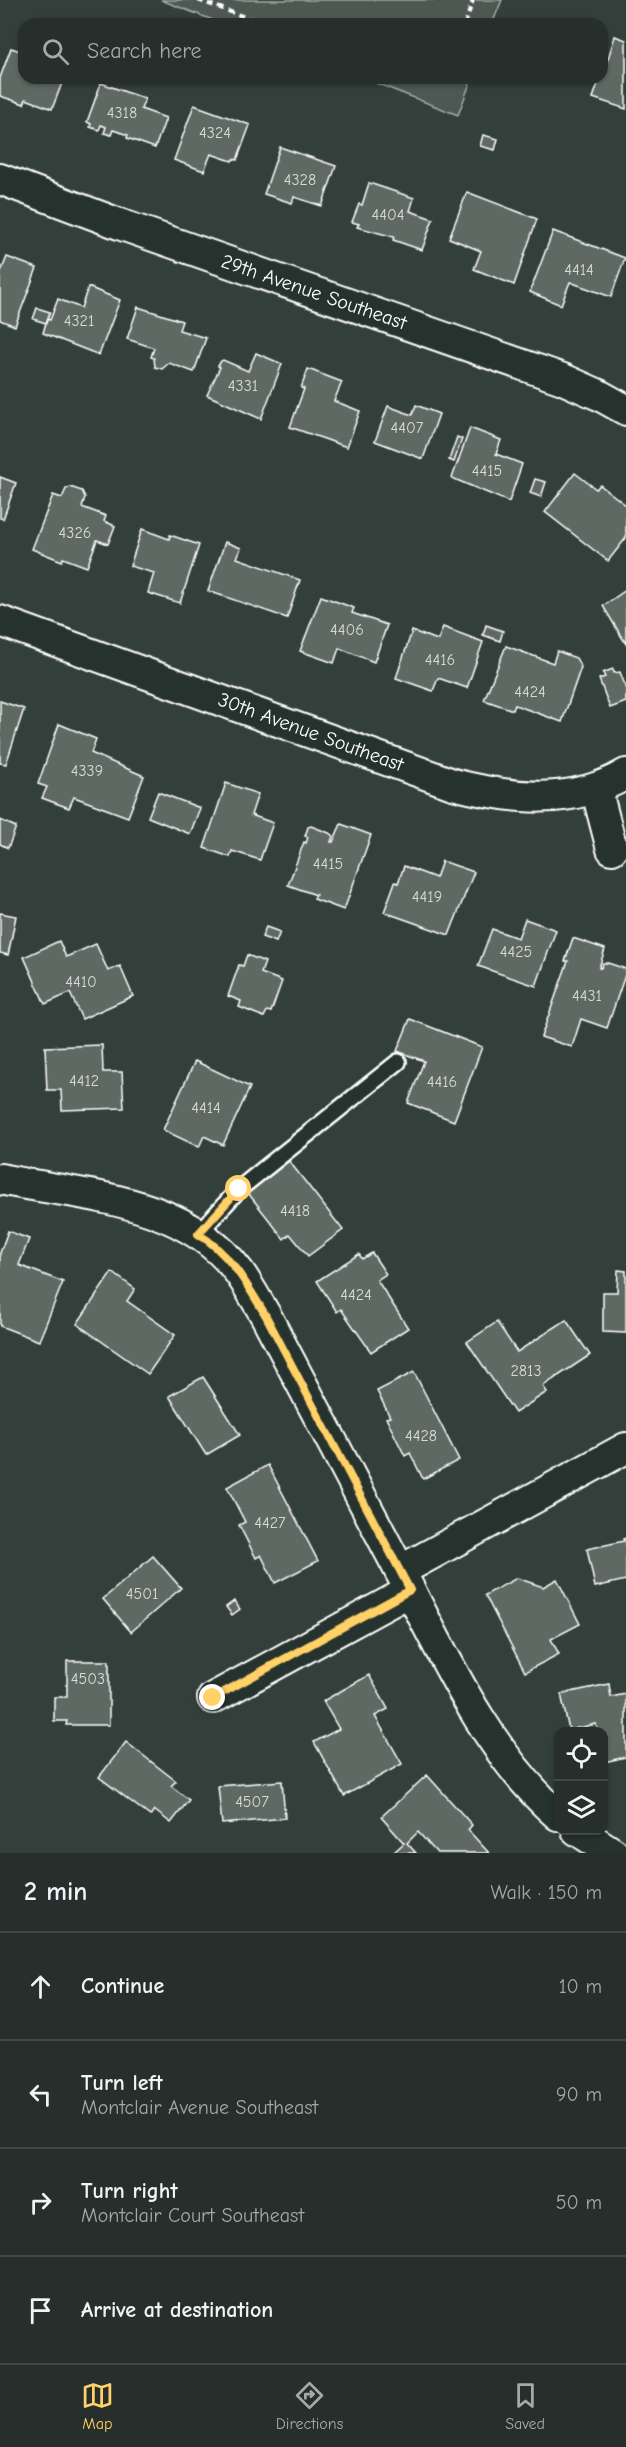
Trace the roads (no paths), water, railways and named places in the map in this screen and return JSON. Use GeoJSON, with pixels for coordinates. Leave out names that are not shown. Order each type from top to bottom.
{"type":"FeatureCollection","features":[{"type":"Feature","properties":{"kind":"street","name":"29th Avenue Southeast"},"geometry":{"type":"LineString","coordinates":[[0,179],[122,225],[563,379],[626,410]]}},
{"type":"Feature","properties":{"kind":"street","name":"30th Avenue Southeast"},"geometry":{"type":"LineString","coordinates":[[0,621],[453,784],[490,794],[522,798],[563,796],[596,788],[626,774]]}},
{"type":"Feature","properties":{"kind":"street"},"geometry":{"type":"LineString","coordinates":[[596,788],[612,849]]}},
{"type":"Feature","properties":{"kind":"street"},"geometry":{"type":"LineString","coordinates":[[0,1179],[88,1194],[131,1205],[168,1218],[206,1238],[239,1272],[266,1316],[430,1632],[494,1741],[538,1797],[554,1811]]}},
{"type":"Feature","properties":{"kind":"street"},"geometry":{"type":"LineString","coordinates":[[213,1698],[626,1448]]}},
{"type":"Feature","properties":{"kind":"street"},"geometry":{"type":"LineString","coordinates":[[585,1835],[613,1853]]}},
{"type":"Feature","properties":{"kind":"lane"},"geometry":{"type":"LineString","coordinates":[[198,1234],[239,1189],[398,1062]]}}]}
